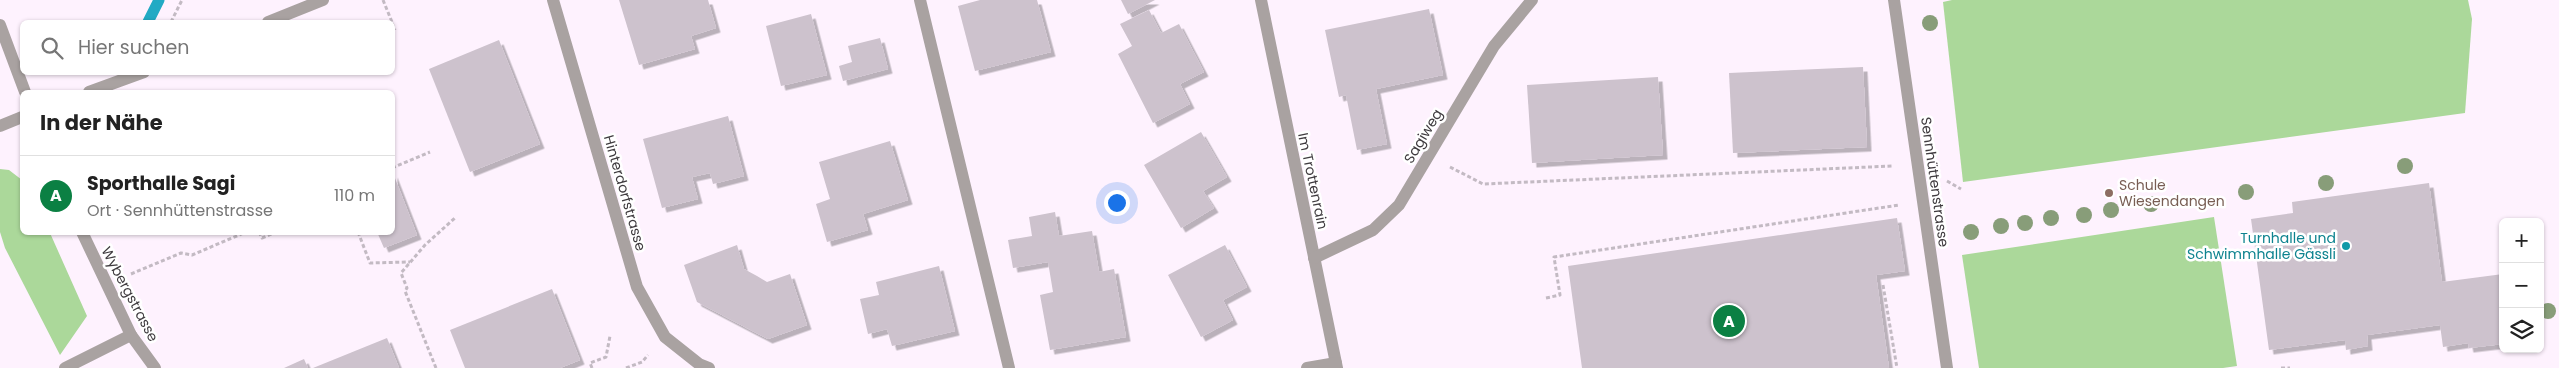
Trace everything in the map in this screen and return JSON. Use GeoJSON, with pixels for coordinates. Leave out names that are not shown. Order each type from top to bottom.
{"type":"FeatureCollection","features":[{"type":"Feature","properties":{"kind":"street"},"geometry":{"type":"LineString","coordinates":[[273,20],[323,0]]}},
{"type":"Feature","properties":{"kind":"street","name":"Hinterdorfstrasse"},"geometry":{"type":"LineString","coordinates":[[552,0],[637,287],[665,336],[699,364],[709,368]]}},
{"type":"Feature","properties":{"kind":"street"},"geometry":{"type":"LineString","coordinates":[[920,0],[1009,368]]}},
{"type":"Feature","properties":{"kind":"street","name":"Im Trottenrain"},"geometry":{"type":"LineString","coordinates":[[1261,0],[1336,366]]}},
{"type":"Feature","properties":{"kind":"street","name":"Sagiweg"},"geometry":{"type":"LineString","coordinates":[[1314,258],[1374,230],[1400,205],[1494,46],[1532,0]]}},
{"type":"Feature","properties":{"kind":"street","name":"Sennhüttenstrasse"},"geometry":{"type":"LineString","coordinates":[[1894,0],[1947,368]]}},
{"type":"Feature","properties":{"kind":"street"},"geometry":{"type":"LineString","coordinates":[[0,25],[24,90]]}},
{"type":"Feature","properties":{"kind":"street"},"geometry":{"type":"LineString","coordinates":[[94,90],[136,75]]}},
{"type":"Feature","properties":{"kind":"street"},"geometry":{"type":"LineString","coordinates":[[0,126],[20,118]]}},
{"type":"Feature","properties":{"kind":"street","name":"Wybergstrasse"},"geometry":{"type":"LineString","coordinates":[[83,235],[131,335],[155,368]]}},
{"type":"Feature","properties":{"kind":"street"},"geometry":{"type":"LineString","coordinates":[[65,368],[131,335]]}},
{"type":"Feature","properties":{"kind":"street"},"geometry":{"type":"LineString","coordinates":[[1307,368],[1336,366]]}},
{"type":"Feature","properties":{"kind":"path"},"geometry":{"type":"LineString","coordinates":[[172,20],[182,0]]}},
{"type":"Feature","properties":{"kind":"path"},"geometry":{"type":"LineString","coordinates":[[383,0],[391,20]]}},
{"type":"Feature","properties":{"kind":"path"},"geometry":{"type":"LineString","coordinates":[[395,167],[430,152]]}},
{"type":"Feature","properties":{"kind":"path"},"geometry":{"type":"LineString","coordinates":[[1429,156],[1483,184],[1917,165]]}},
{"type":"Feature","properties":{"kind":"path"},"geometry":{"type":"LineString","coordinates":[[1546,298],[1560,295],[1554,257],[1922,202]]}},
{"type":"Feature","properties":{"kind":"path"},"geometry":{"type":"LineString","coordinates":[[436,368],[405,291],[407,288],[401,273],[425,245],[456,218]]}},
{"type":"Feature","properties":{"kind":"path"},"geometry":{"type":"LineString","coordinates":[[106,284],[181,253],[192,255],[239,235]]}},
{"type":"Feature","properties":{"kind":"path"},"geometry":{"type":"LineString","coordinates":[[359,235],[370,263],[411,262]]}},
{"type":"Feature","properties":{"kind":"path"},"geometry":{"type":"LineString","coordinates":[[1883,285],[1897,368]]}},
{"type":"Feature","properties":{"kind":"path"},"geometry":{"type":"LineString","coordinates":[[592,368],[590,364],[606,357],[610,336]]}},
{"type":"Feature","properties":{"kind":"path"},"geometry":{"type":"LineString","coordinates":[[2281,368],[2290,368]]}},
{"type":"Feature","properties":{"kind":"green space"},"geometry":{"type":"Polygon","coordinates":[[[1952,0],[2468,0],[2472,19],[2465,113],[1963,182],[1943,2],[1952,0]]]}},
{"type":"Feature","properties":{"kind":"green space"},"geometry":{"type":"Polygon","coordinates":[[[0,169],[9,170],[20,178],[20,235],[51,235],[87,316],[60,355],[5,248],[0,232],[0,169]]]}},
{"type":"Feature","properties":{"kind":"green space"},"geometry":{"type":"Polygon","coordinates":[[[2214,217],[2237,366],[2223,368],[1979,368],[1962,255],[2214,217]]]}},
{"type":"Feature","properties":{"kind":"building"},"geometry":{"type":"Polygon","coordinates":[[[619,0],[708,0],[716,28],[691,36],[695,49],[639,65],[619,0]]]}},
{"type":"Feature","properties":{"kind":"building"},"geometry":{"type":"Polygon","coordinates":[[[980,0],[1037,0],[1051,52],[975,71],[958,6],[980,0]]]}},
{"type":"Feature","properties":{"kind":"building"},"geometry":{"type":"Polygon","coordinates":[[[1121,0],[1155,0],[1128,14],[1121,0]]]}},
{"type":"Feature","properties":{"kind":"building"},"geometry":{"type":"Polygon","coordinates":[[[1429,9],[1443,75],[1376,89],[1387,144],[1357,150],[1346,95],[1339,97],[1325,30],[1429,9]]]}},
{"type":"Feature","properties":{"kind":"building"},"geometry":{"type":"Polygon","coordinates":[[[1149,10],[1161,33],[1179,24],[1204,72],[1180,84],[1190,104],[1153,123],[1118,54],[1132,46],[1120,24],[1149,10]]]}},
{"type":"Feature","properties":{"kind":"building"},"geometry":{"type":"Polygon","coordinates":[[[811,14],[827,75],[781,86],[766,26],[811,14]]]}},
{"type":"Feature","properties":{"kind":"building"},"geometry":{"type":"Polygon","coordinates":[[[880,38],[888,69],[843,81],[839,66],[852,62],[848,46],[880,38]]]}},
{"type":"Feature","properties":{"kind":"building"},"geometry":{"type":"Polygon","coordinates":[[[499,40],[540,144],[470,172],[429,69],[499,40]]]}},
{"type":"Feature","properties":{"kind":"building"},"geometry":{"type":"Polygon","coordinates":[[[1863,67],[1867,147],[1733,153],[1729,73],[1863,67]]]}},
{"type":"Feature","properties":{"kind":"building"},"geometry":{"type":"Polygon","coordinates":[[[1658,77],[1663,155],[1532,163],[1527,85],[1658,77]]]}},
{"type":"Feature","properties":{"kind":"building"},"geometry":{"type":"Polygon","coordinates":[[[728,116],[744,176],[713,184],[710,173],[692,177],[698,199],[662,208],[643,139],[728,116]]]}},
{"type":"Feature","properties":{"kind":"building"},"geometry":{"type":"Polygon","coordinates":[[[1201,132],[1227,177],[1203,191],[1214,208],[1181,228],[1144,165],[1201,132]]]}},
{"type":"Feature","properties":{"kind":"building"},"geometry":{"type":"Polygon","coordinates":[[[890,141],[908,200],[863,214],[868,230],[827,242],[816,204],[830,199],[819,162],[890,141]]]}},
{"type":"Feature","properties":{"kind":"building"},"geometry":{"type":"Polygon","coordinates":[[[395,178],[417,235],[384,248],[378,235],[395,235],[395,178]]]}},
{"type":"Feature","properties":{"kind":"building","name":"Turnhalle und Schwimmhalle Gässli"},"geometry":{"type":"Polygon","coordinates":[[[2429,183],[2442,282],[2499,275],[2499,344],[2469,348],[2468,343],[2443,347],[2440,325],[2367,335],[2368,346],[2346,350],[2345,340],[2269,350],[2251,219],[2293,213],[2292,202],[2429,183]]]}},
{"type":"Feature","properties":{"kind":"building"},"geometry":{"type":"Polygon","coordinates":[[[1055,212],[1059,236],[1092,231],[1099,272],[1114,269],[1126,337],[1050,350],[1040,295],[1053,292],[1048,262],[1013,268],[1008,240],[1032,236],[1029,217],[1055,212]]]}},
{"type":"Feature","properties":{"kind":"building"},"geometry":{"type":"Polygon","coordinates":[[[1897,218],[1905,271],[1876,275],[1889,368],[1582,368],[1568,266],[1897,218]]]}},
{"type":"Feature","properties":{"kind":"building"},"geometry":{"type":"Polygon","coordinates":[[[737,245],[744,269],[767,282],[790,274],[807,325],[768,339],[697,302],[684,265],[737,245]]]}},
{"type":"Feature","properties":{"kind":"building"},"geometry":{"type":"Polygon","coordinates":[[[1225,245],[1247,287],[1223,300],[1233,320],[1201,337],[1168,275],[1225,245]]]}},
{"type":"Feature","properties":{"kind":"building"},"geometry":{"type":"Polygon","coordinates":[[[939,266],[955,331],[892,346],[887,329],[868,334],[860,299],[879,295],[876,282],[939,266]]]}},
{"type":"Feature","properties":{"kind":"building"},"geometry":{"type":"Polygon","coordinates":[[[552,289],[580,360],[560,368],[465,368],[450,330],[552,289]]]}},
{"type":"Feature","properties":{"kind":"building"},"geometry":{"type":"Polygon","coordinates":[[[387,338],[399,368],[313,368],[387,338]]]}},
{"type":"Feature","properties":{"kind":"building"},"geometry":{"type":"Polygon","coordinates":[[[304,359],[308,368],[284,368],[304,359]]]}},
{"type":"Feature","properties":{"kind":"waterway"},"geometry":{"type":"LineString","coordinates":[[149,20],[159,0]]}},
{"type":"Feature","properties":{"kind":"place","name":"Schule Wiesendangen"},"geometry":{"type":"Point","coordinates":[2109,193]}},
{"type":"Feature","properties":{"kind":"place","name":"Turnhalle und Schwimmhalle Gässli"},"geometry":{"type":"Point","coordinates":[2346,246]}},
{"type":"Feature","properties":{"kind":"place","name":"Sporthalle Sagi"},"geometry":{"type":"Point","coordinates":[1729,321]}}]}
